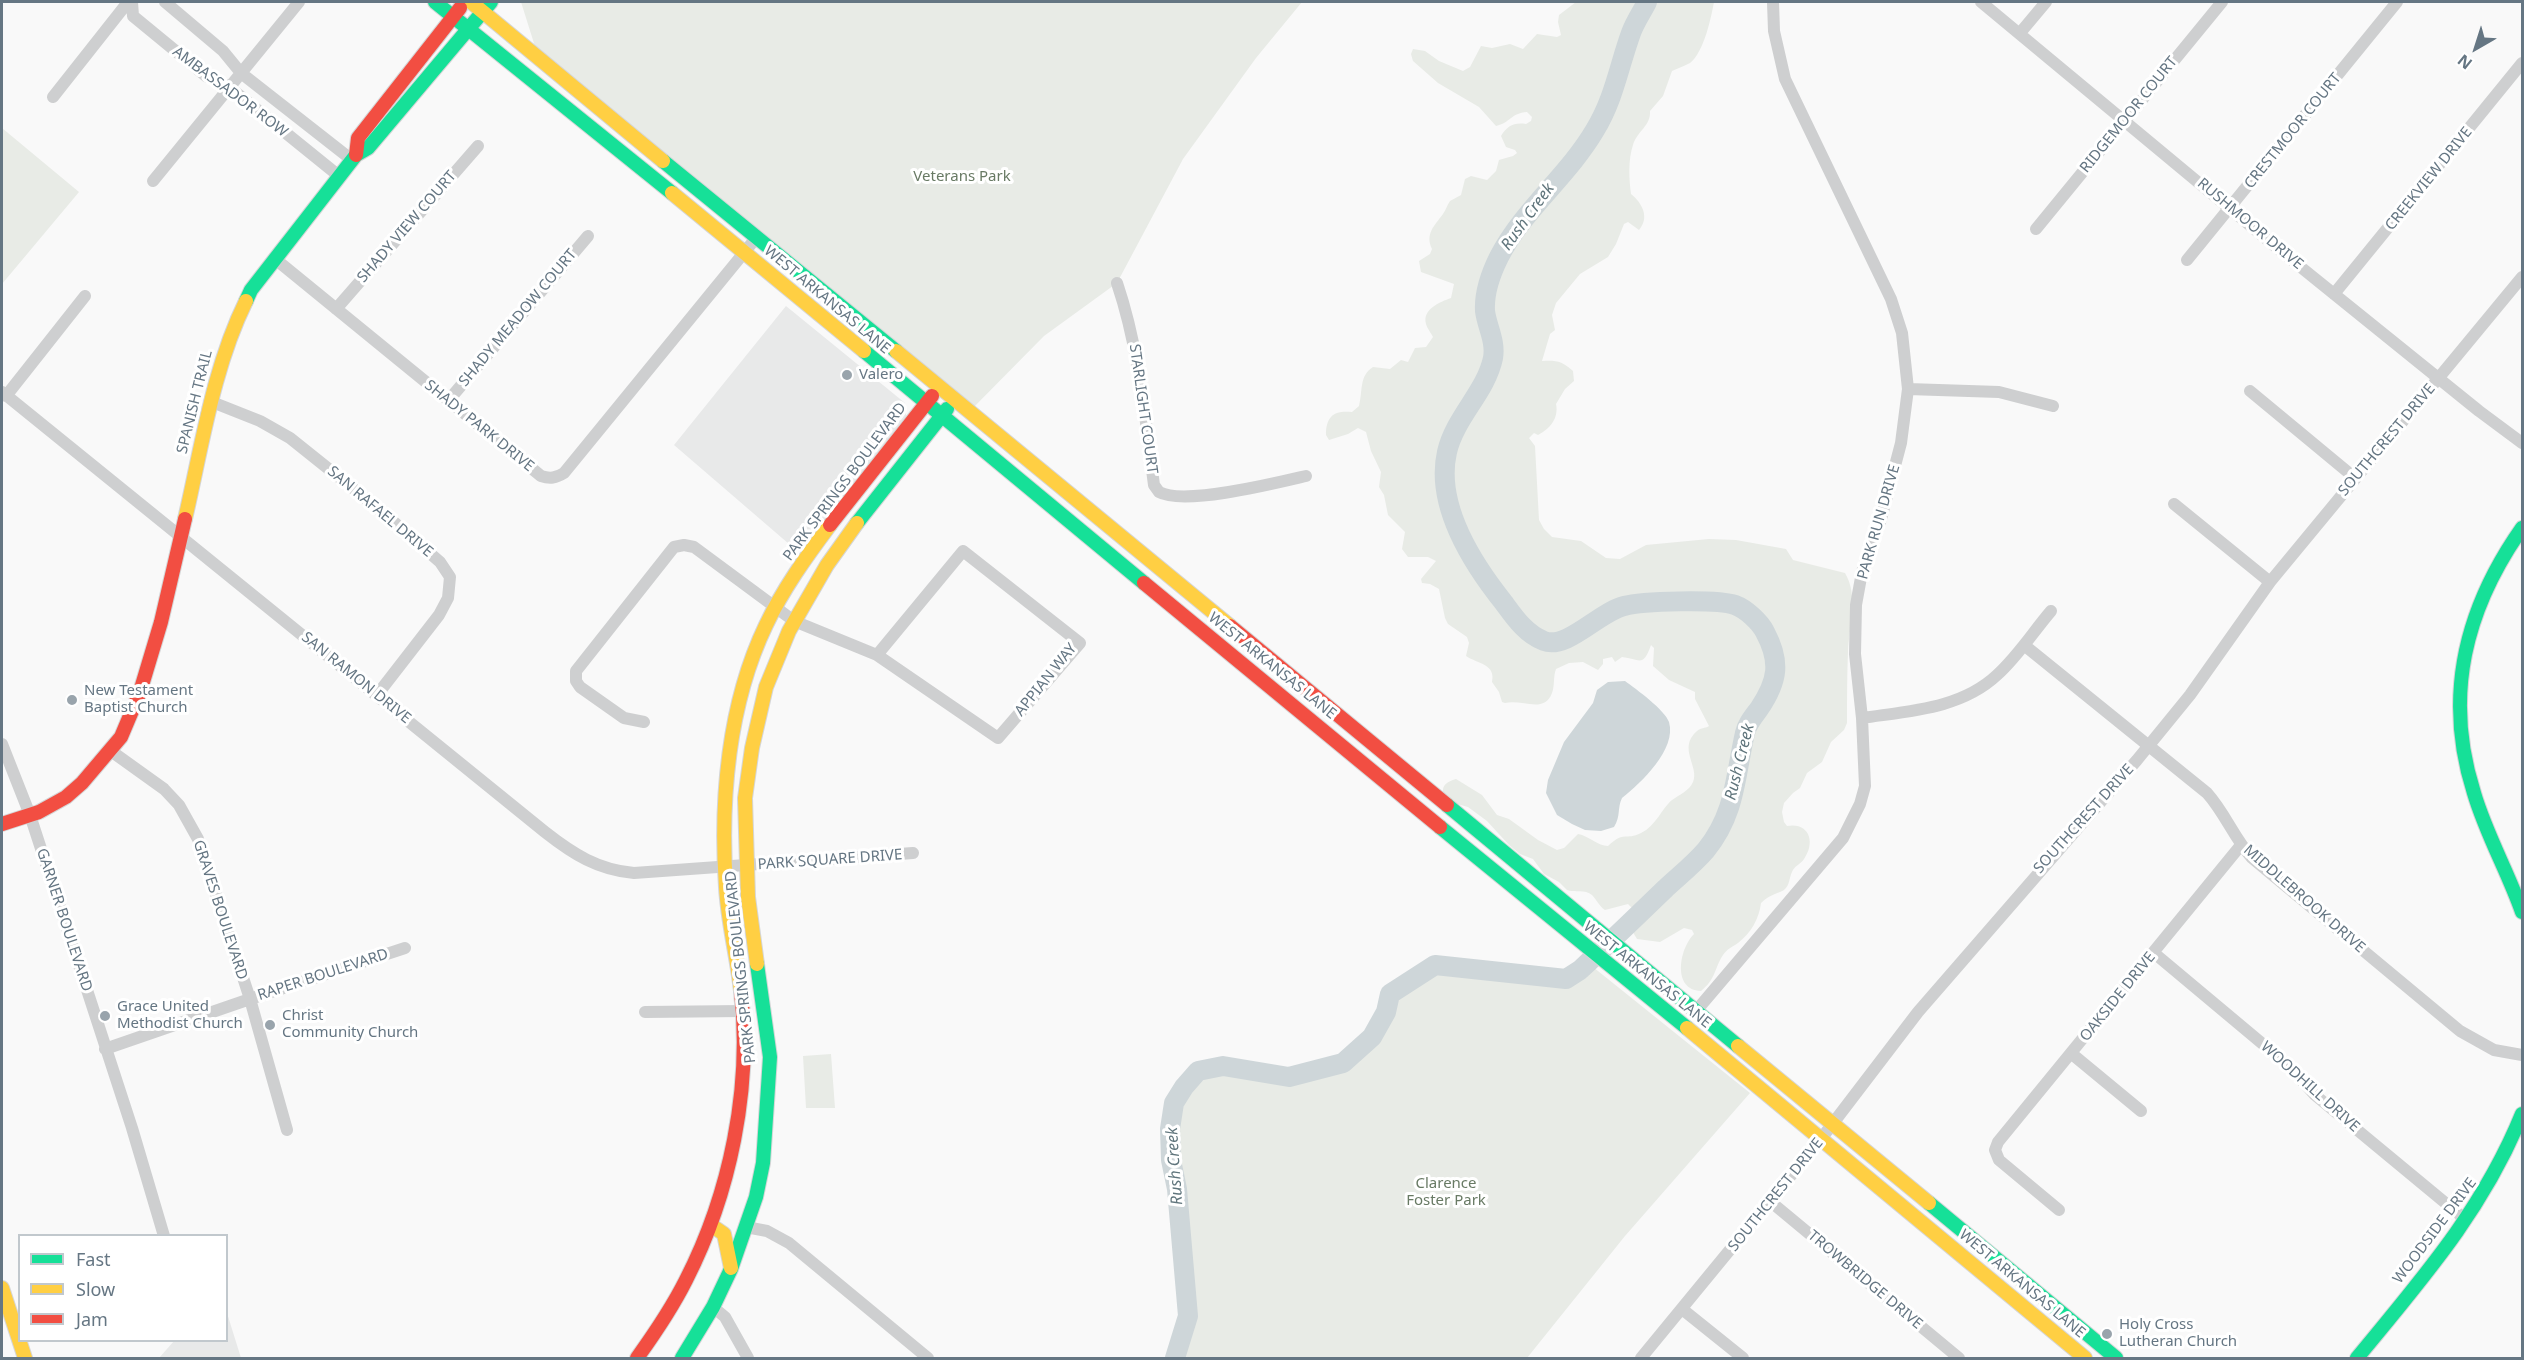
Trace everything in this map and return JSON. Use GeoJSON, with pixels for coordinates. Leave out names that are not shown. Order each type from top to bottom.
{"type":"FeatureCollection","features":[{"type":"Feature","properties":{"kind":"main road","name":"WEST ARKANSAS LANE"},"geometry":{"type":"LineString","coordinates":[[435,2],[744,252],[2085,1359]]}},
{"type":"Feature","properties":{"kind":"main road","name":"SPANISH TRAIL"},"geometry":{"type":"LineString","coordinates":[[354,157],[358,138],[464,2]]}},
{"type":"Feature","properties":{"kind":"main road","name":"WEST ARKANSAS LANE"},"geometry":{"type":"LineString","coordinates":[[471,2],[487,6],[756,238],[956,399],[2116,1359]]}},
{"type":"Feature","properties":{"kind":"main road","name":"SPANISH TRAIL"},"geometry":{"type":"LineString","coordinates":[[2,824],[30,815],[66,797],[111,751],[121,736],[140,692],[162,622],[212,402],[226,347],[241,308],[274,258],[354,157],[368,147],[487,6]]}},
{"type":"Feature","properties":{"kind":"main road","name":"PARK SPRINGS BOULEVARD"},"geometry":{"type":"LineString","coordinates":[[637,1359],[656,1334],[675,1302],[711,1225],[732,1155],[739,1117],[743,1011],[726,889],[723,821],[742,690],[750,663],[776,608],[805,558],[940,386]]}},
{"type":"Feature","properties":{"kind":"main road","name":"PARK SPRINGS BOULEVARD"},"geometry":{"type":"LineString","coordinates":[[682,1359],[714,1307],[731,1269],[756,1197],[763,1163],[770,1057],[751,932],[746,866],[745,798],[752,748],[766,687],[794,621],[827,565],[858,521],[956,399]]}},
{"type":"Feature","properties":{"kind":"main road"},"geometry":{"type":"LineString","coordinates":[[2523,528],[2492,576],[2472,622],[2464,649],[2460,679],[2460,715],[2468,776],[2511,877],[2523,912]]}},
{"type":"Feature","properties":{"kind":"main road","name":"WOODSIDE DRIVE"},"geometry":{"type":"LineString","coordinates":[[2358,1359],[2489,1188],[2511,1148],[2523,1114]]}},
{"type":"Feature","properties":{"kind":"main road"},"geometry":{"type":"LineString","coordinates":[[711,1225],[724,1234],[731,1269]]}},
{"type":"Feature","properties":{"kind":"main road"},"geometry":{"type":"LineString","coordinates":[[2,1288],[15,1314]]}},
{"type":"Feature","properties":{"kind":"main road"},"geometry":{"type":"LineString","coordinates":[[21,1342],[25,1359]]}},
{"type":"Feature","properties":{"kind":"street","name":"AMBASSADOR ROW"},"geometry":{"type":"LineString","coordinates":[[130,2],[134,16],[206,76],[229,87],[339,176]]}},
{"type":"Feature","properties":{"kind":"street"},"geometry":{"type":"LineString","coordinates":[[53,97],[130,2]]}},
{"type":"Feature","properties":{"kind":"street","name":"AMBASSADOR ROW"},"geometry":{"type":"LineString","coordinates":[[165,2],[223,51],[241,73],[354,157]]}},
{"type":"Feature","properties":{"kind":"street"},"geometry":{"type":"LineString","coordinates":[[153,181],[299,2]]}},
{"type":"Feature","properties":{"kind":"street","name":"PARK RUN DRIVE"},"geometry":{"type":"LineString","coordinates":[[1696,1011],[1843,838],[1851,825],[1865,786],[1862,718],[1855,654],[1856,605],[1862,572],[1881,519],[1901,443],[1908,389],[1902,333],[1891,299],[1785,79],[1774,31],[1773,2]]}},
{"type":"Feature","properties":{"kind":"street","name":"RUSHMOOR DRIVE"},"geometry":{"type":"LineString","coordinates":[[1981,2],[2334,294],[2479,411],[2523,443]]}},
{"type":"Feature","properties":{"kind":"street"},"geometry":{"type":"LineString","coordinates":[[2020,33],[2046,2]]}},
{"type":"Feature","properties":{"kind":"street","name":"RIDGEMOOR COURT"},"geometry":{"type":"LineString","coordinates":[[2036,229],[2222,2]]}},
{"type":"Feature","properties":{"kind":"street","name":"CRESTMOOR COURT"},"geometry":{"type":"LineString","coordinates":[[2187,260],[2397,2]]}},
{"type":"Feature","properties":{"kind":"street","name":"CREEKVIEW DRIVE"},"geometry":{"type":"LineString","coordinates":[[2334,294],[2523,63]]}},
{"type":"Feature","properties":{"kind":"street","name":"SHADY VIEW COURT"},"geometry":{"type":"LineString","coordinates":[[336,309],[478,146]]}},
{"type":"Feature","properties":{"kind":"street","name":"SHADY MEADOW COURT"},"geometry":{"type":"LineString","coordinates":[[448,401],[588,236]]}},
{"type":"Feature","properties":{"kind":"street","name":"SHADY PARK DRIVE"},"geometry":{"type":"LineString","coordinates":[[274,258],[541,476],[557,477],[564,473],[756,238]]}},
{"type":"Feature","properties":{"kind":"street","name":"SOUTHCREST DRIVE"},"geometry":{"type":"LineString","coordinates":[[1641,1359],[1833,1124],[1918,1012],[2190,695],[2270,582],[2523,277]]}},
{"type":"Feature","properties":{"kind":"street","name":"STARLIGHT COURT"},"geometry":{"type":"LineString","coordinates":[[1118,283],[1129,318],[1141,384],[1154,485],[1159,492],[1172,496],[1236,491],[1306,476]]}},
{"type":"Feature","properties":{"kind":"street"},"geometry":{"type":"LineString","coordinates":[[4,394],[85,296]]}},
{"type":"Feature","properties":{"kind":"street"},"geometry":{"type":"LineString","coordinates":[[1908,389],[1999,392],[2053,406]]}},
{"type":"Feature","properties":{"kind":"street"},"geometry":{"type":"LineString","coordinates":[[2250,391],[2355,478]]}},
{"type":"Feature","properties":{"kind":"street","name":"SAN RAMON DRIVE"},"geometry":{"type":"LineString","coordinates":[[4,394],[545,832],[585,861],[614,871],[634,873],[746,866]]}},
{"type":"Feature","properties":{"kind":"street","name":"SAN RAFAEL DRIVE"},"geometry":{"type":"LineString","coordinates":[[212,402],[260,421],[290,438],[432,555],[450,577],[448,598],[439,615],[377,695]]}},
{"type":"Feature","properties":{"kind":"street"},"geometry":{"type":"LineString","coordinates":[[2175,504],[2270,582]]}},
{"type":"Feature","properties":{"kind":"street","name":"APPIAN WAY"},"geometry":{"type":"LineString","coordinates":[[644,722],[624,718],[580,687],[576,681],[576,671],[668,552],[684,544],[694,547],[794,621],[877,655],[998,738],[1080,643],[963,551],[877,655]]}},
{"type":"Feature","properties":{"kind":"street"},"geometry":{"type":"LineString","coordinates":[[1862,718],[1926,708],[1964,697],[1998,675],[2051,611]]}},
{"type":"Feature","properties":{"kind":"street","name":"MIDDLEBROOK DRIVE"},"geometry":{"type":"LineString","coordinates":[[2024,645],[2206,793],[2222,809],[2241,845],[2252,858],[2460,1031],[2494,1050],[2523,1055]]}},
{"type":"Feature","properties":{"kind":"street","name":"GARNER BOULEVARD"},"geometry":{"type":"LineString","coordinates":[[2,744],[30,815],[132,1128],[163,1234]]}},
{"type":"Feature","properties":{"kind":"street","name":"GRAVES BOULEVARD"},"geometry":{"type":"LineString","coordinates":[[111,751],[164,789],[179,805],[195,834],[250,999],[287,1130]]}},
{"type":"Feature","properties":{"kind":"street","name":"OAKSIDE DRIVE"},"geometry":{"type":"LineString","coordinates":[[2059,1210],[1999,1160],[1995,1150],[1998,1142],[2241,845]]}},
{"type":"Feature","properties":{"kind":"street","name":"PARK SQUARE DRIVE"},"geometry":{"type":"LineString","coordinates":[[746,866],[913,853]]}},
{"type":"Feature","properties":{"kind":"street","name":"RAPER BOULEVARD"},"geometry":{"type":"LineString","coordinates":[[105,1049],[405,948]]}},
{"type":"Feature","properties":{"kind":"street","name":"WOODHILL DRIVE"},"geometry":{"type":"LineString","coordinates":[[2154,953],[2289,1066],[2315,1095],[2466,1220]]}},
{"type":"Feature","properties":{"kind":"street"},"geometry":{"type":"LineString","coordinates":[[645,1012],[743,1011]]}},
{"type":"Feature","properties":{"kind":"street"},"geometry":{"type":"LineString","coordinates":[[2072,1054],[2141,1112]]}},
{"type":"Feature","properties":{"kind":"street","name":"TROWBRIDGE DRIVE"},"geometry":{"type":"LineString","coordinates":[[1770,1202],[1959,1359]]}},
{"type":"Feature","properties":{"kind":"street"},"geometry":{"type":"LineString","coordinates":[[746,1227],[767,1231],[789,1243],[928,1359]]}},
{"type":"Feature","properties":{"kind":"street"},"geometry":{"type":"LineString","coordinates":[[714,1307],[725,1317],[748,1359]]}},
{"type":"Feature","properties":{"kind":"street"},"geometry":{"type":"LineString","coordinates":[[1682,1309],[1743,1359]]}},
{"type":"Feature","properties":{"kind":"shaded area"},"geometry":{"type":"Polygon","coordinates":[[[786,306],[905,403],[906,416],[804,545],[796,542],[789,544],[674,445],[786,306]]]}},
{"type":"Feature","properties":{"kind":"shaded area"},"geometry":{"type":"Polygon","coordinates":[[[1625,681],[1650,700],[1666,717],[1670,732],[1668,743],[1656,764],[1622,798],[1614,827],[1601,831],[1585,830],[1557,815],[1546,793],[1548,780],[1564,742],[1593,703],[1597,690],[1608,682],[1625,681]]]}},
{"type":"Feature","properties":{"kind":"shaded area"},"geometry":{"type":"Polygon","coordinates":[[[228,1316],[241,1358],[159,1358],[173,1342],[228,1342],[228,1316]]]}},
{"type":"Feature","properties":{"kind":"green space","name":"Veterans Park"},"geometry":{"type":"Polygon","coordinates":[[[521,2],[1302,2],[1256,58],[1183,159],[1117,283],[1044,336],[970,411],[538,56],[521,2]]]}},
{"type":"Feature","properties":{"kind":"green space"},"geometry":{"type":"Polygon","coordinates":[[[1576,2],[1714,2],[1699,51],[1690,63],[1672,71],[1663,96],[1650,111],[1646,125],[1633,145],[1629,169],[1631,194],[1643,210],[1642,225],[1639,230],[1628,222],[1624,224],[1608,257],[1580,274],[1556,303],[1552,315],[1555,330],[1550,334],[1542,361],[1562,363],[1573,371],[1574,381],[1565,389],[1556,404],[1555,418],[1550,426],[1538,435],[1534,433],[1529,438],[1535,446],[1539,520],[1552,537],[1581,541],[1606,558],[1620,559],[1646,545],[1709,539],[1736,540],[1786,549],[1793,560],[1845,573],[1852,592],[1847,723],[1844,730],[1831,742],[1822,762],[1807,773],[1800,788],[1784,803],[1782,812],[1787,826],[1801,827],[1805,830],[1810,840],[1808,853],[1793,870],[1786,888],[1761,903],[1754,925],[1743,939],[1725,953],[1712,978],[1701,991],[1692,989],[1682,976],[1682,958],[1694,934],[1692,930],[1684,928],[1660,942],[1637,939],[1631,929],[1633,909],[1628,904],[1605,910],[1589,893],[1567,890],[1559,882],[1544,874],[1533,859],[1520,854],[1509,845],[1487,821],[1468,807],[1454,803],[1443,794],[1446,784],[1456,779],[1482,795],[1497,815],[1509,819],[1538,840],[1557,850],[1564,848],[1578,834],[1608,846],[1618,838],[1636,835],[1651,826],[1668,803],[1693,782],[1694,770],[1689,751],[1691,737],[1700,729],[1709,726],[1695,699],[1695,692],[1669,680],[1653,666],[1654,648],[1651,645],[1646,657],[1640,660],[1622,657],[1615,662],[1612,657],[1603,659],[1603,664],[1598,670],[1583,662],[1569,663],[1556,669],[1552,693],[1544,703],[1502,702],[1492,682],[1493,676],[1489,668],[1466,656],[1469,643],[1467,637],[1448,624],[1439,589],[1422,583],[1421,579],[1436,561],[1428,557],[1408,557],[1402,549],[1405,532],[1388,515],[1384,495],[1379,487],[1381,472],[1371,451],[1366,432],[1358,428],[1329,440],[1326,435],[1326,428],[1332,416],[1340,412],[1352,412],[1359,406],[1363,379],[1373,367],[1390,369],[1401,360],[1408,362],[1415,348],[1426,347],[1433,337],[1425,319],[1429,310],[1451,298],[1454,284],[1421,272],[1419,261],[1430,254],[1432,249],[1430,234],[1450,201],[1461,195],[1465,179],[1471,176],[1487,180],[1496,171],[1499,160],[1517,153],[1506,147],[1501,136],[1511,126],[1526,124],[1531,121],[1532,117],[1527,112],[1522,113],[1496,126],[1479,107],[1438,83],[1413,61],[1411,54],[1413,49],[1425,51],[1439,61],[1463,71],[1470,67],[1481,46],[1492,48],[1510,44],[1523,49],[1537,34],[1557,37],[1561,35],[1559,15],[1576,2]]]}},
{"type":"Feature","properties":{"kind":"green space"},"geometry":{"type":"Polygon","coordinates":[[[2,128],[79,192],[2,284],[2,128]]]}},
{"type":"Feature","properties":{"kind":"green space","name":"Clarence Foster Park"},"geometry":{"type":"Polygon","coordinates":[[[1588,963],[1750,1093],[1625,1236],[1527,1358],[1175,1358],[1188,1316],[1177,1189],[1171,1160],[1170,1129],[1174,1103],[1198,1071],[1223,1066],[1289,1077],[1343,1063],[1372,1037],[1386,1012],[1390,994],[1435,965],[1566,979],[1588,963]]]}},
{"type":"Feature","properties":{"kind":"green space"},"geometry":{"type":"Polygon","coordinates":[[[831,1054],[835,1108],[806,1108],[803,1056],[831,1054]]]}},
{"type":"Feature","properties":{"kind":"waterway","name":"Rush Creek"},"geometry":{"type":"LineString","coordinates":[[1175,1358],[1188,1316],[1177,1189],[1171,1160],[1170,1129],[1174,1103],[1198,1071],[1223,1066],[1289,1077],[1343,1063],[1372,1037],[1386,1012],[1390,994],[1435,965],[1566,979],[1580,970],[1697,860],[1716,836],[1729,808],[1746,730],[1770,689],[1775,671],[1773,653],[1763,628],[1752,616],[1735,605],[1680,601],[1624,606],[1604,615],[1563,640],[1544,641],[1526,630],[1480,570],[1459,532],[1446,492],[1445,472],[1451,439],[1484,382],[1493,358],[1491,334],[1485,311],[1487,290],[1493,270],[1520,224],[1572,163],[1602,118],[1633,29],[1647,2]]}},
{"type":"Feature","properties":{"kind":"traffic: fast"},"geometry":{"type":"LineString","coordinates":[[435,2],[672,193]]}},
{"type":"Feature","properties":{"kind":"traffic: fast"},"geometry":{"type":"LineString","coordinates":[[246,301],[251,290],[356,155],[368,148],[491,2]]}},
{"type":"Feature","properties":{"kind":"traffic: fast"},"geometry":{"type":"LineString","coordinates":[[663,161],[896,351]]}},
{"type":"Feature","properties":{"kind":"traffic: fast"},"geometry":{"type":"LineString","coordinates":[[864,351],[1144,583]]}},
{"type":"Feature","properties":{"kind":"traffic: fast"},"geometry":{"type":"LineString","coordinates":[[857,523],[947,409]]}},
{"type":"Feature","properties":{"kind":"traffic: fast"},"geometry":{"type":"LineString","coordinates":[[2522,528],[2486,590],[2474,622],[2465,654],[2460,722],[2465,757],[2474,793],[2522,912]]}},
{"type":"Feature","properties":{"kind":"traffic: fast"},"geometry":{"type":"LineString","coordinates":[[1447,805],[1738,1046]]}},
{"type":"Feature","properties":{"kind":"traffic: fast"},"geometry":{"type":"LineString","coordinates":[[1440,827],[1687,1028]]}},
{"type":"Feature","properties":{"kind":"traffic: fast"},"geometry":{"type":"LineString","coordinates":[[682,1358],[713,1307],[731,1269],[756,1197],[763,1163],[770,1057],[757,964]]}},
{"type":"Feature","properties":{"kind":"traffic: fast"},"geometry":{"type":"LineString","coordinates":[[2357,1358],[2470,1213],[2489,1182],[2522,1114]]}},
{"type":"Feature","properties":{"kind":"traffic: fast"},"geometry":{"type":"LineString","coordinates":[[1929,1203],[2116,1358]]}},
{"type":"Feature","properties":{"kind":"traffic: slow"},"geometry":{"type":"LineString","coordinates":[[471,2],[663,161]]}},
{"type":"Feature","properties":{"kind":"traffic: slow"},"geometry":{"type":"LineString","coordinates":[[672,193],[864,351]]}},
{"type":"Feature","properties":{"kind":"traffic: slow"},"geometry":{"type":"LineString","coordinates":[[185,519],[217,380],[246,301]]}},
{"type":"Feature","properties":{"kind":"traffic: slow"},"geometry":{"type":"LineString","coordinates":[[896,351],[1230,626]]}},
{"type":"Feature","properties":{"kind":"traffic: slow"},"geometry":{"type":"LineString","coordinates":[[757,964],[748,897],[745,798],[752,748],[766,687],[789,631],[827,565],[857,523]]}},
{"type":"Feature","properties":{"kind":"traffic: slow"},"geometry":{"type":"LineString","coordinates":[[741,991],[729,913],[724,854],[726,787],[735,720],[753,655],[766,625],[795,574],[830,525]]}},
{"type":"Feature","properties":{"kind":"traffic: slow"},"geometry":{"type":"LineString","coordinates":[[1687,1028],[2085,1358]]}},
{"type":"Feature","properties":{"kind":"traffic: slow"},"geometry":{"type":"LineString","coordinates":[[1738,1046],[1929,1203]]}},
{"type":"Feature","properties":{"kind":"traffic: slow"},"geometry":{"type":"LineString","coordinates":[[711,1225],[724,1234],[731,1268]]}},
{"type":"Feature","properties":{"kind":"traffic: slow"},"geometry":{"type":"LineString","coordinates":[[2,1288],[18,1337]]}},
{"type":"Feature","properties":{"kind":"traffic: slow"},"geometry":{"type":"LineString","coordinates":[[20,1342],[25,1358]]}},
{"type":"Feature","properties":{"kind":"traffic: jam"},"geometry":{"type":"LineString","coordinates":[[356,155],[358,138],[460,8]]}},
{"type":"Feature","properties":{"kind":"traffic: jam"},"geometry":{"type":"LineString","coordinates":[[830,525],[932,396]]}},
{"type":"Feature","properties":{"kind":"traffic: jam"},"geometry":{"type":"LineString","coordinates":[[2,824],[39,812],[66,797],[82,783],[121,737],[140,692],[161,622],[185,519]]}},
{"type":"Feature","properties":{"kind":"traffic: jam"},"geometry":{"type":"LineString","coordinates":[[1144,583],[1440,827]]}},
{"type":"Feature","properties":{"kind":"traffic: jam"},"geometry":{"type":"LineString","coordinates":[[1230,626],[1447,805]]}},
{"type":"Feature","properties":{"kind":"traffic: jam"},"geometry":{"type":"LineString","coordinates":[[637,1358],[663,1320],[686,1280],[715,1212],[726,1176],[740,1102],[744,1028],[741,991]]}},
{"type":"Feature","properties":{"kind":"place","name":"Valero"},"geometry":{"type":"Point","coordinates":[847,375]}},
{"type":"Feature","properties":{"kind":"place","name":"New Testament Baptist Church"},"geometry":{"type":"Point","coordinates":[72,700]}},
{"type":"Feature","properties":{"kind":"place","name":"Grace United Methodist Church"},"geometry":{"type":"Point","coordinates":[105,1016]}},
{"type":"Feature","properties":{"kind":"place","name":"Christ Community Church"},"geometry":{"type":"Point","coordinates":[270,1025]}},
{"type":"Feature","properties":{"kind":"place","name":"Holy Cross Lutheran Church"},"geometry":{"type":"Point","coordinates":[2107,1334]}}]}
